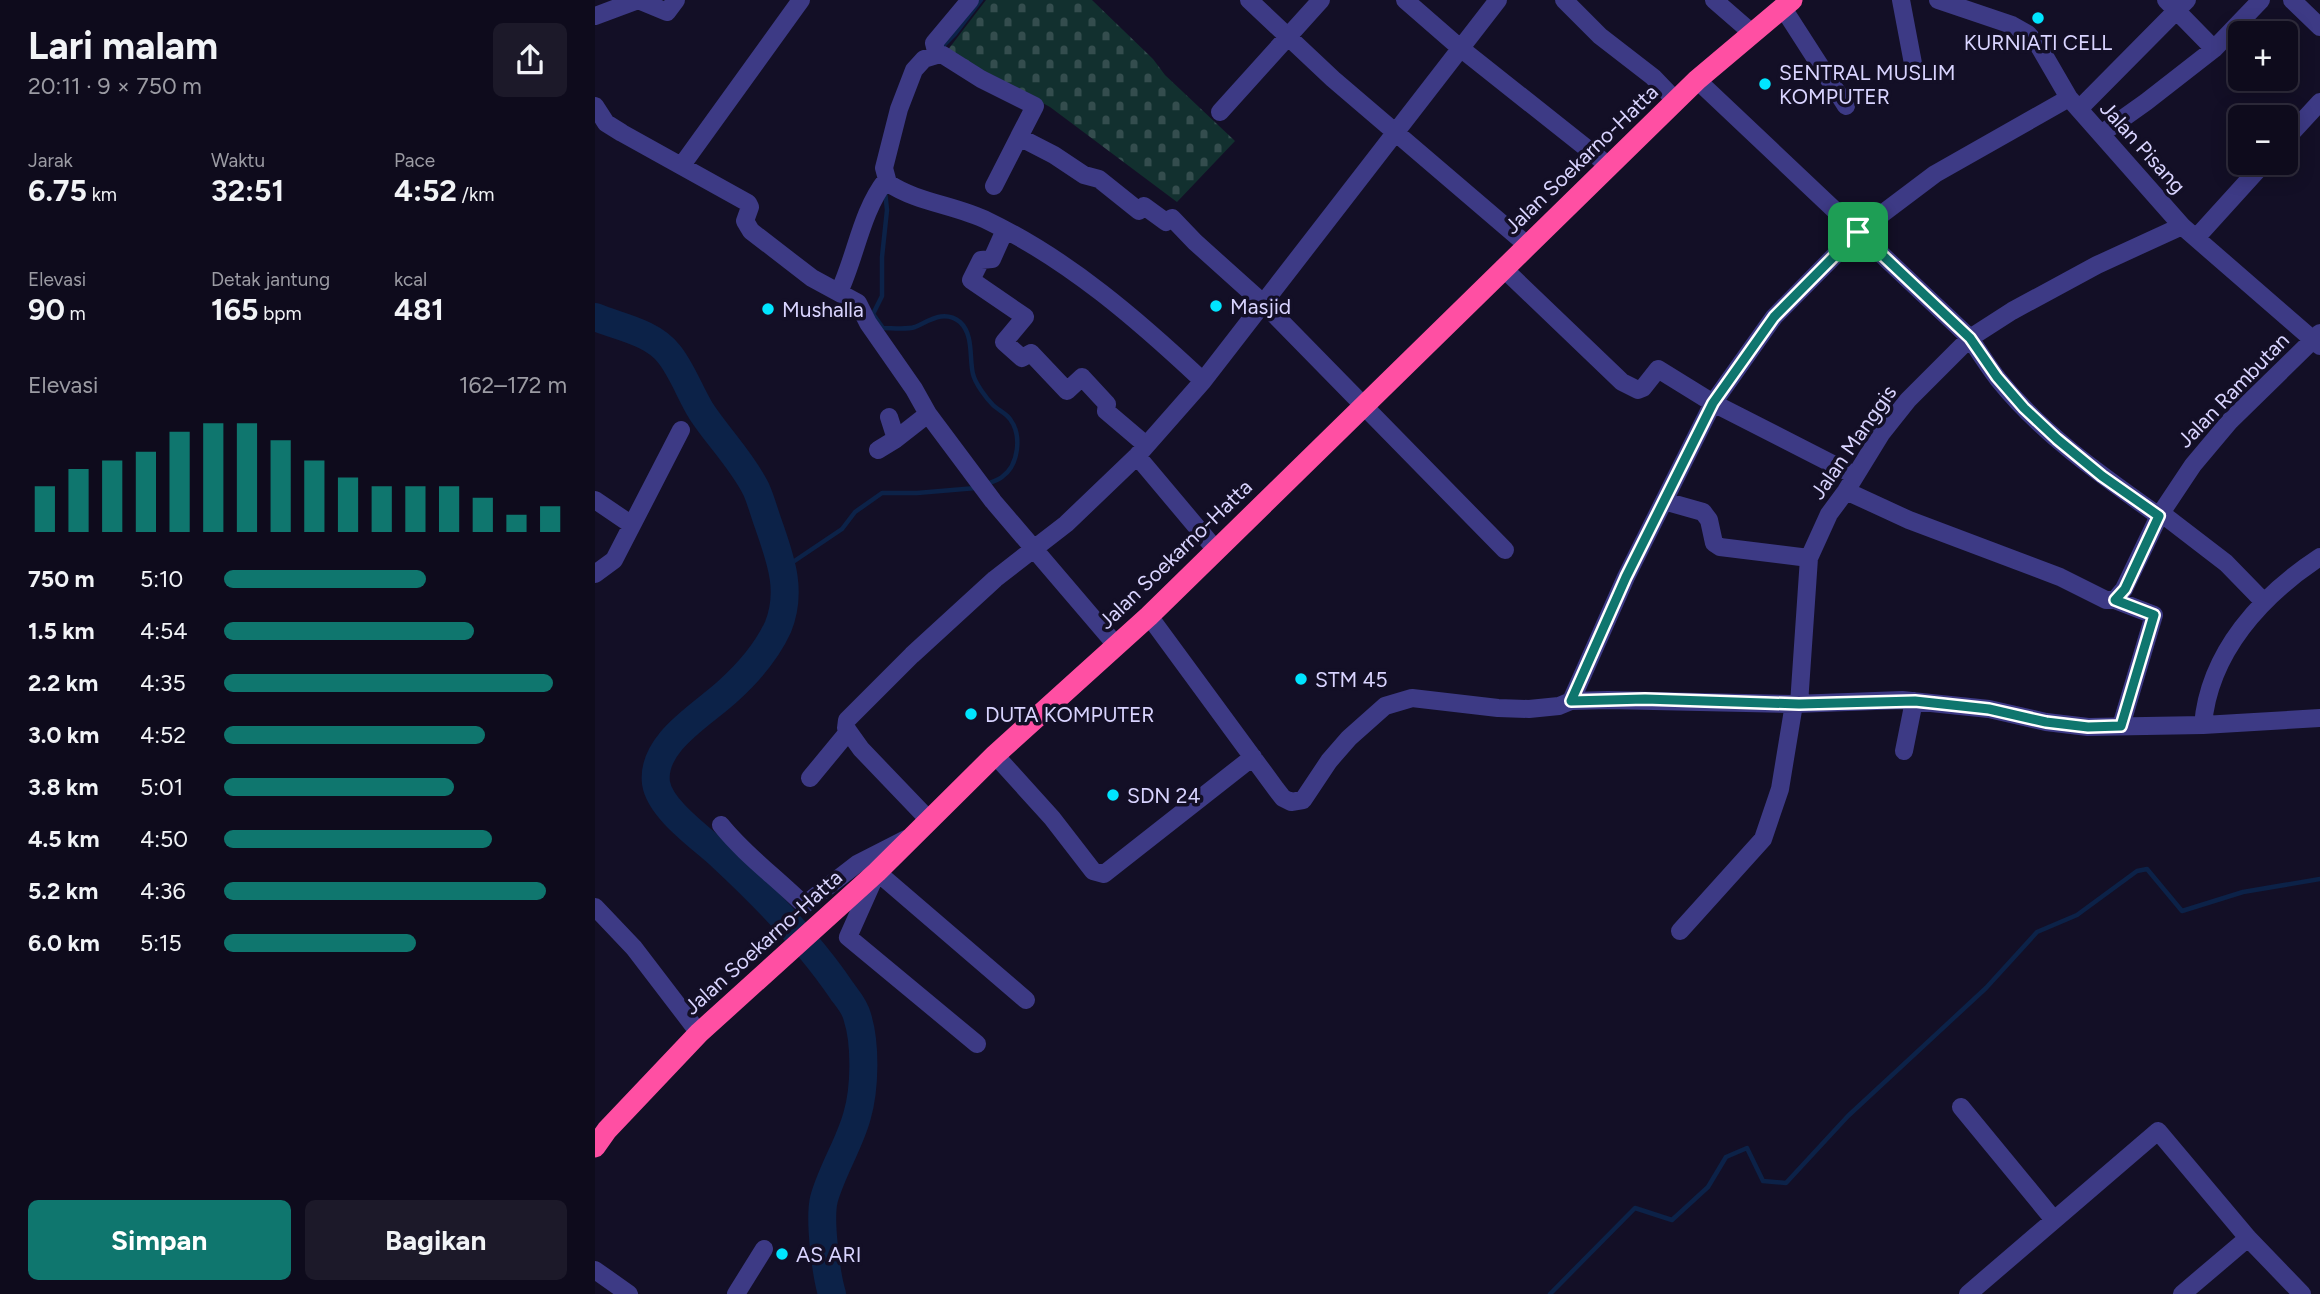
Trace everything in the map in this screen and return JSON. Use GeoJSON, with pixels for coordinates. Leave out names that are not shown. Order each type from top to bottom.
{"type":"FeatureCollection","features":[{"type":"Feature","properties":{"kind":"highway","name":"Jalan Soekarno-Hatta"},"geometry":{"type":"LineString","coordinates":[[596,1145],[699,1033],[877,872],[995,755],[1149,616],[1697,80],[1788,4]]}},
{"type":"Feature","properties":{"kind":"street"},"geometry":{"type":"LineString","coordinates":[[595,16],[638,0],[667,12],[676,0]]}},
{"type":"Feature","properties":{"kind":"street"},"geometry":{"type":"LineString","coordinates":[[937,55],[934,43],[970,0]]}},
{"type":"Feature","properties":{"kind":"street"},"geometry":{"type":"LineString","coordinates":[[1249,0],[1333,79],[1527,245]]}},
{"type":"Feature","properties":{"kind":"street"},"geometry":{"type":"LineString","coordinates":[[1220,113],[1321,0]]}},
{"type":"Feature","properties":{"kind":"street"},"geometry":{"type":"LineString","coordinates":[[1405,0],[1459,47],[1609,166]]}},
{"type":"Feature","properties":{"kind":"street"},"geometry":{"type":"LineString","coordinates":[[721,825],[735,842],[804,905],[857,864],[924,827],[848,732],[846,724],[853,713],[984,589],[1066,524],[1141,451],[1203,381],[1498,0]]}},
{"type":"Feature","properties":{"kind":"street"},"geometry":{"type":"LineString","coordinates":[[1564,0],[1600,36],[1653,77],[1676,101]]}},
{"type":"Feature","properties":{"kind":"street"},"geometry":{"type":"LineString","coordinates":[[1714,0],[1752,33]]}},
{"type":"Feature","properties":{"kind":"street"},"geometry":{"type":"LineString","coordinates":[[1901,0],[1915,74]]}},
{"type":"Feature","properties":{"kind":"street","name":"Jalan Pisang"},"geometry":{"type":"LineString","coordinates":[[1938,0],[2012,25],[2028,34],[2074,103],[2189,232],[2318,339]]}},
{"type":"Feature","properties":{"kind":"street"},"geometry":{"type":"LineString","coordinates":[[2101,134],[2214,49],[2261,0]]}},
{"type":"Feature","properties":{"kind":"street"},"geometry":{"type":"LineString","coordinates":[[2292,0],[2320,27]]}},
{"type":"Feature","properties":{"kind":"street"},"geometry":{"type":"LineString","coordinates":[[682,165],[799,1]]}},
{"type":"Feature","properties":{"kind":"street"},"geometry":{"type":"LineString","coordinates":[[1788,4],[1846,106]]}},
{"type":"Feature","properties":{"kind":"street"},"geometry":{"type":"LineString","coordinates":[[1571,701],[1626,577],[1713,403],[1774,317],[1858,232],[1935,174],[2074,103],[2176,4],[2214,49]]}},
{"type":"Feature","properties":{"kind":"street"},"geometry":{"type":"LineString","coordinates":[[994,186],[1035,106],[981,79],[943,55],[924,59],[914,70],[888,145],[884,168],[886,180],[907,194],[952,206],[986,220],[1074,273],[1156,337],[1203,381]]}},
{"type":"Feature","properties":{"kind":"street"},"geometry":{"type":"LineString","coordinates":[[1697,80],[1970,338],[1997,377],[2032,416],[2102,476],[2160,514],[2225,563],[2263,601]]}},
{"type":"Feature","properties":{"kind":"street"},"geometry":{"type":"LineString","coordinates":[[2298,126],[2320,102]]}},
{"type":"Feature","properties":{"kind":"street"},"geometry":{"type":"LineString","coordinates":[[595,106],[606,123],[748,203],[750,207],[745,221],[751,231],[812,278],[858,303],[868,323],[928,414],[1033,550],[1116,645]]}},
{"type":"Feature","properties":{"kind":"street"},"geometry":{"type":"LineString","coordinates":[[1019,137],[1054,155],[1084,175],[1099,179],[1139,211],[1145,206],[1166,222],[1172,218],[1263,304],[1505,550]]}},
{"type":"Feature","properties":{"kind":"street"},"geometry":{"type":"LineString","coordinates":[[2189,232],[2251,175]]}},
{"type":"Feature","properties":{"kind":"street"},"geometry":{"type":"LineString","coordinates":[[839,292],[850,269],[874,195],[886,180]]}},
{"type":"Feature","properties":{"kind":"street"},"geometry":{"type":"LineString","coordinates":[[1005,230],[992,259],[981,260],[971,280],[1025,317],[1005,342],[1022,358],[1031,353],[1067,391],[1082,377],[1107,404],[1106,411],[1141,451],[1216,550]]}},
{"type":"Feature","properties":{"kind":"street","name":"Jalan Manggis"},"geometry":{"type":"LineString","coordinates":[[1680,931],[1763,839],[1780,789],[1797,704],[1809,558],[1829,514],[1881,434],[1908,400],[1970,338],[2012,311],[2097,265],[2189,232]]}},
{"type":"Feature","properties":{"kind":"street"},"geometry":{"type":"LineString","coordinates":[[1503,268],[1631,388],[1638,390],[1643,387],[1658,369],[1909,520],[2060,578],[2108,601],[2115,600],[2154,615],[2121,726]]}},
{"type":"Feature","properties":{"kind":"street","name":"Jalan Rambutan"},"geometry":{"type":"LineString","coordinates":[[2115,600],[2125,589],[2160,514],[2193,465],[2230,421],[2318,339]]}},
{"type":"Feature","properties":{"kind":"street"},"geometry":{"type":"LineString","coordinates":[[878,450],[928,414]]}},
{"type":"Feature","properties":{"kind":"street"},"geometry":{"type":"LineString","coordinates":[[889,417],[896,439]]}},
{"type":"Feature","properties":{"kind":"street"},"geometry":{"type":"LineString","coordinates":[[595,574],[614,560],[681,430]]}},
{"type":"Feature","properties":{"kind":"street"},"geometry":{"type":"LineString","coordinates":[[595,500],[632,525]]}},
{"type":"Feature","properties":{"kind":"street"},"geometry":{"type":"LineString","coordinates":[[1664,501],[1703,512],[1709,520],[1714,543],[1720,547],[1809,558]]}},
{"type":"Feature","properties":{"kind":"street"},"geometry":{"type":"LineString","coordinates":[[2203,724],[2205,704],[2215,676],[2235,638],[2263,601],[2320,557]]}},
{"type":"Feature","properties":{"kind":"street"},"geometry":{"type":"LineString","coordinates":[[1149,616],[1283,798],[1296,802],[1309,794],[1329,761],[1349,738],[1385,706],[1412,698],[1529,709],[1559,706],[1571,701],[1645,699],[1797,704],[1915,701],[1989,709],[2088,727],[2320,718]]}},
{"type":"Feature","properties":{"kind":"street"},"geometry":{"type":"LineString","coordinates":[[1905,751],[1915,701]]}},
{"type":"Feature","properties":{"kind":"street"},"geometry":{"type":"LineString","coordinates":[[810,778],[848,732]]}},
{"type":"Feature","properties":{"kind":"street"},"geometry":{"type":"LineString","coordinates":[[995,755],[1052,818],[1093,871],[1104,874],[1253,757]]}},
{"type":"Feature","properties":{"kind":"street"},"geometry":{"type":"LineString","coordinates":[[977,1044],[848,937],[877,872],[1026,1000]]}},
{"type":"Feature","properties":{"kind":"street"},"geometry":{"type":"LineString","coordinates":[[595,907],[634,948],[699,1033]]}},
{"type":"Feature","properties":{"kind":"street"},"geometry":{"type":"LineString","coordinates":[[1961,1107],[2054,1220]]}},
{"type":"Feature","properties":{"kind":"street"},"geometry":{"type":"LineString","coordinates":[[1968,1294],[2158,1131],[2248,1238],[2302,1294]]}},
{"type":"Feature","properties":{"kind":"street"},"geometry":{"type":"LineString","coordinates":[[2182,1294],[2248,1238]]}},
{"type":"Feature","properties":{"kind":"street"},"geometry":{"type":"LineString","coordinates":[[736,1294],[764,1249]]}},
{"type":"Feature","properties":{"kind":"street"},"geometry":{"type":"LineString","coordinates":[[595,1270],[629,1294]]}},
{"type":"Feature","properties":{"kind":"green space"},"geometry":{"type":"Polygon","coordinates":[[[986,0],[1092,0],[1153,59],[1165,75],[1235,141],[1177,202],[1050,107],[947,51],[986,0]]]}},
{"type":"Feature","properties":{"kind":"waterway"},"geometry":{"type":"LineString","coordinates":[[944,45],[981,0]]}},
{"type":"Feature","properties":{"kind":"waterway"},"geometry":{"type":"LineString","coordinates":[[885,191],[887,210],[882,257],[882,296],[873,314],[883,328],[911,328],[942,316],[954,318],[964,327],[969,340],[976,382],[990,402],[1010,419],[1016,433],[1017,449],[1012,465],[1002,477],[987,484]]}},
{"type":"Feature","properties":{"kind":"waterway"},"geometry":{"type":"LineString","coordinates":[[595,317],[644,335],[669,354],[701,411],[756,489],[783,574],[785,587],[782,613],[773,636],[762,654],[741,678],[692,720],[670,743],[661,755],[656,783],[659,793],[674,814],[754,888],[801,938],[856,1013],[863,1052],[860,1105],[850,1137],[827,1188],[822,1219],[832,1294]]}},
{"type":"Feature","properties":{"kind":"waterway"},"geometry":{"type":"LineString","coordinates":[[784,568],[842,529],[855,512],[882,493],[976,488]]}},
{"type":"Feature","properties":{"kind":"waterway"},"geometry":{"type":"LineString","coordinates":[[1550,1294],[1635,1208],[1672,1220],[1708,1187],[1726,1157],[1747,1148],[1763,1181],[1786,1183],[1848,1116],[1986,988],[2037,932],[2077,915],[2137,871],[2147,869],[2182,911],[2243,892],[2320,879]]}},
{"type":"Feature","properties":{"kind":"place","name":"KURNIATI CELL"},"geometry":{"type":"Point","coordinates":[2038,18]}},
{"type":"Feature","properties":{"kind":"place","name":"SENTRAL MUSLIM KOMPUTER"},"geometry":{"type":"Point","coordinates":[1765,84]}},
{"type":"Feature","properties":{"kind":"place","name":"Masjid"},"geometry":{"type":"Point","coordinates":[1216,306]}},
{"type":"Feature","properties":{"kind":"place","name":"Mushalla"},"geometry":{"type":"Point","coordinates":[768,309]}},
{"type":"Feature","properties":{"kind":"place","name":"STM 45"},"geometry":{"type":"Point","coordinates":[1301,679]}},
{"type":"Feature","properties":{"kind":"place","name":"DUTA KOMPUTER"},"geometry":{"type":"Point","coordinates":[971,714]}},
{"type":"Feature","properties":{"kind":"place","name":"SDN 24"},"geometry":{"type":"Point","coordinates":[1113,795]}},
{"type":"Feature","properties":{"kind":"place","name":"AS ARI"},"geometry":{"type":"Point","coordinates":[782,1254]}},
{"type":"Feature","properties":{"kind":"route"},"geometry":{"type":"LineString","coordinates":[[1858,232],[1970,338],[1997,377],[2024,408],[2102,476],[2159,516],[2125,589],[2115,600],[2154,615],[2121,726],[2088,727],[2046,722],[1989,709],[1902,700],[1799,704],[1645,699],[1571,701],[1626,577],[1713,403],[1774,317],[1858,232]]}}]}
